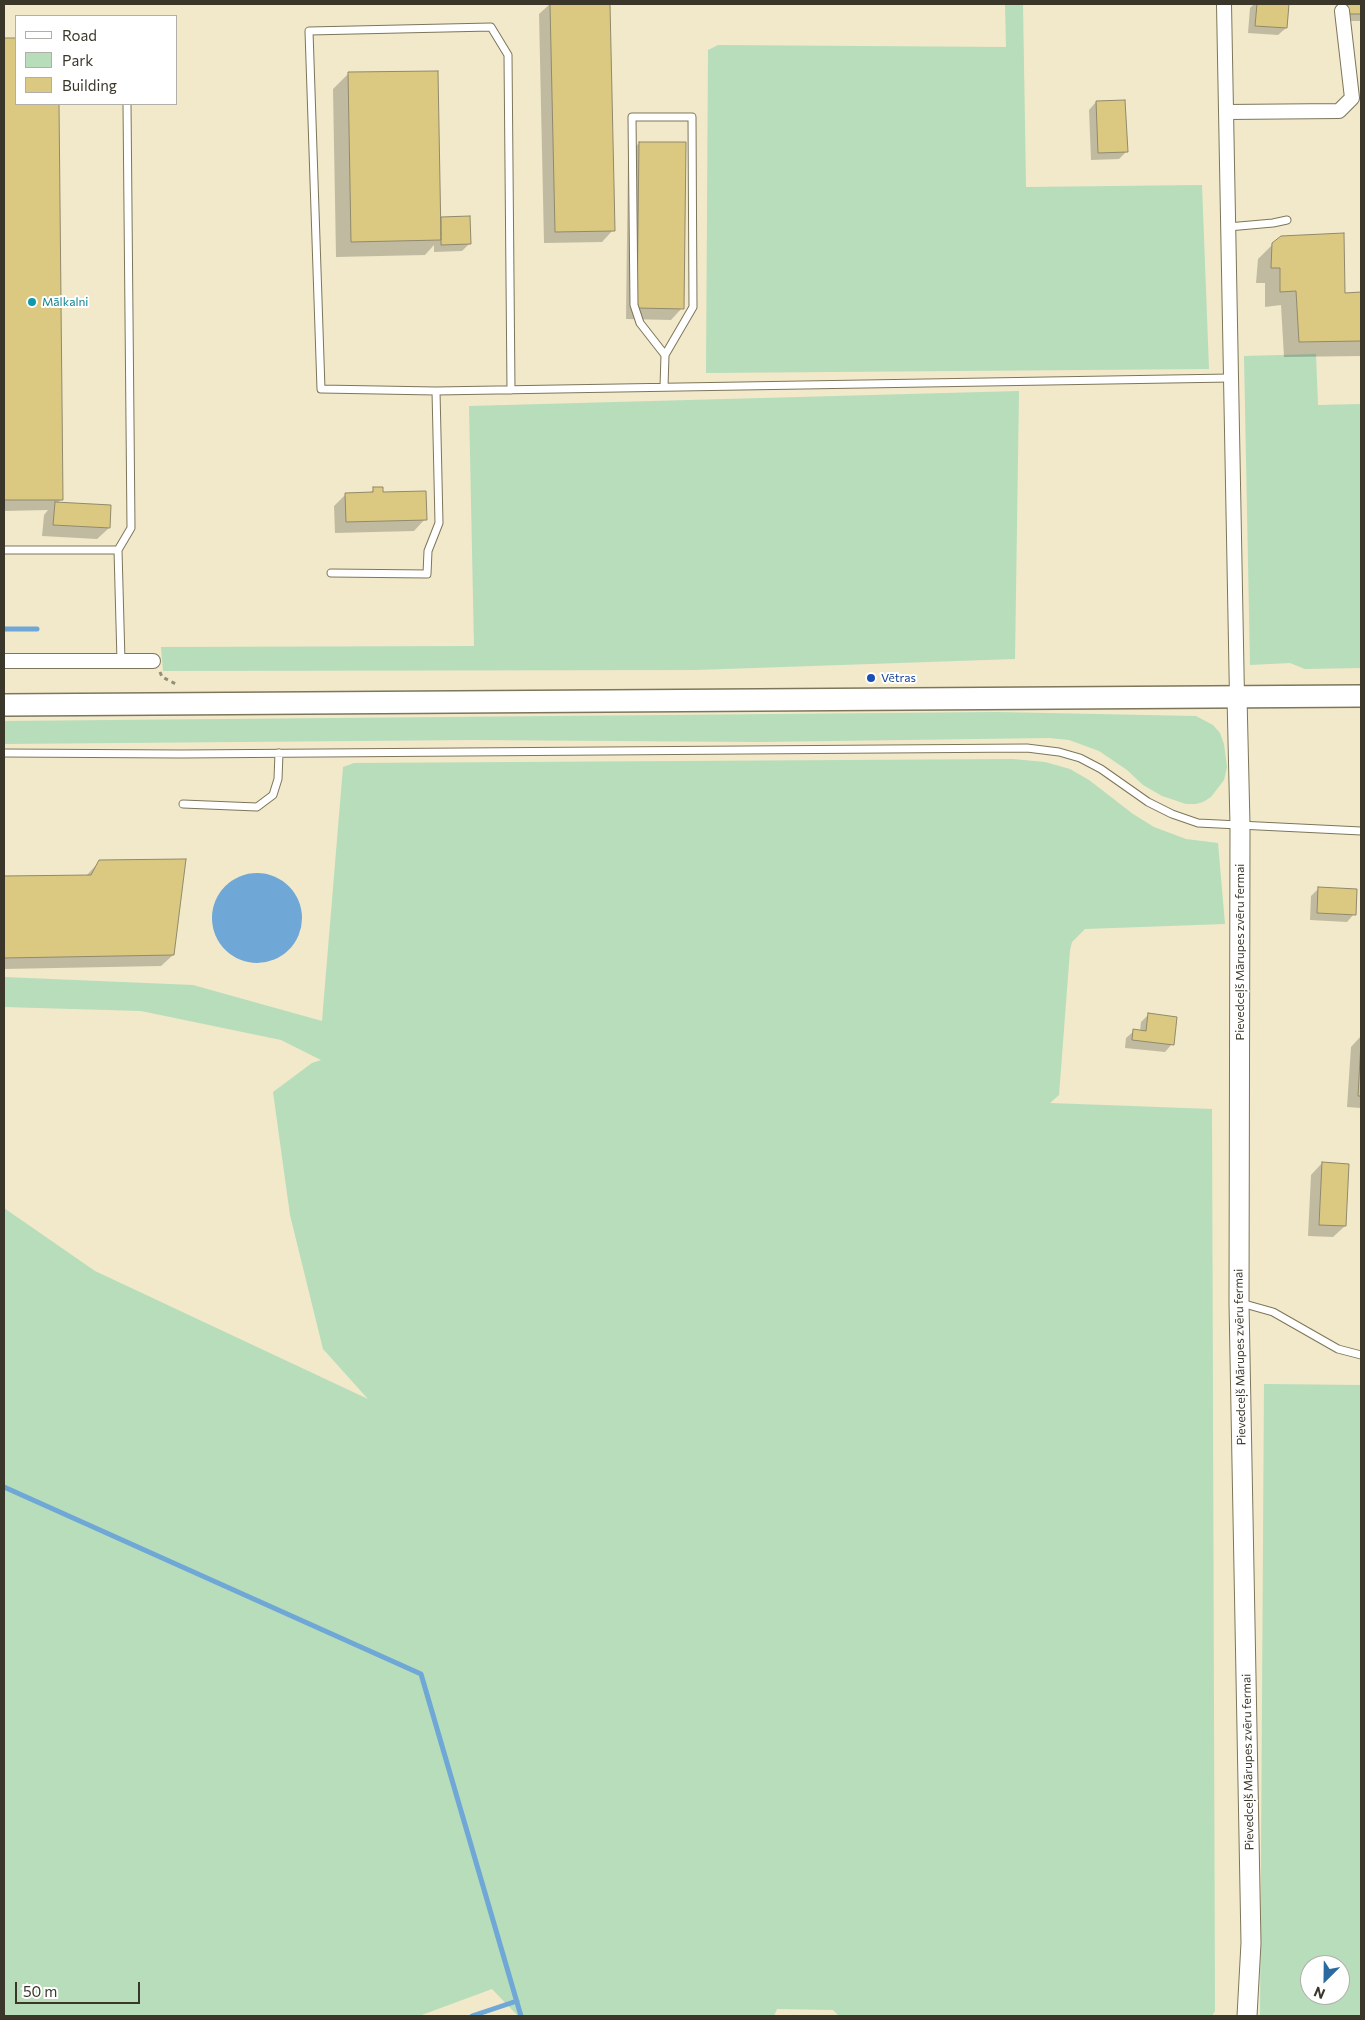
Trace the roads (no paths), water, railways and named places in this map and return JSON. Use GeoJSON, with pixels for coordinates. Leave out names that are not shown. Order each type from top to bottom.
{"type":"FeatureCollection","features":[{"type":"Feature","properties":{"kind":"main road"},"geometry":{"type":"LineString","coordinates":[[4,705],[1361,696]]}},
{"type":"Feature","properties":{"kind":"street"},"geometry":{"type":"LineString","coordinates":[[1224,4],[1237,697]]}},
{"type":"Feature","properties":{"kind":"street"},"geometry":{"type":"LineString","coordinates":[[1226,112],[1339,111],[1352,98],[1342,11]]}},
{"type":"Feature","properties":{"kind":"street"},"geometry":{"type":"LineString","coordinates":[[4,661],[154,661]]}},
{"type":"Feature","properties":{"kind":"street","name":"Pievedceļš Mārupes zvēru fermai"},"geometry":{"type":"LineString","coordinates":[[1237,697],[1240,825],[1239,1303],[1251,1943],[1246,2016]]}},
{"type":"Feature","properties":{"kind":"lane"},"geometry":{"type":"LineString","coordinates":[[511,390],[508,56],[491,27],[309,32],[321,389],[511,390],[1231,378]]}},
{"type":"Feature","properties":{"kind":"lane"},"geometry":{"type":"LineString","coordinates":[[121,661],[118,550],[131,528],[128,105]]}},
{"type":"Feature","properties":{"kind":"lane"},"geometry":{"type":"LineString","coordinates":[[664,388],[665,355],[693,307],[692,117],[632,117],[634,304],[640,323],[665,355]]}},
{"type":"Feature","properties":{"kind":"lane"},"geometry":{"type":"LineString","coordinates":[[1228,227],[1273,224],[1287,220]]}},
{"type":"Feature","properties":{"kind":"lane"},"geometry":{"type":"LineString","coordinates":[[331,573],[427,574],[428,551],[439,523],[436,390]]}},
{"type":"Feature","properties":{"kind":"lane"},"geometry":{"type":"LineString","coordinates":[[4,550],[118,550]]}},
{"type":"Feature","properties":{"kind":"lane"},"geometry":{"type":"LineString","coordinates":[[4,753],[1027,748],[1059,752],[1080,758],[1101,769],[1148,802],[1172,814],[1198,823],[1361,831]]}},
{"type":"Feature","properties":{"kind":"lane"},"geometry":{"type":"LineString","coordinates":[[183,804],[258,807],[273,794],[278,779],[279,753]]}},
{"type":"Feature","properties":{"kind":"lane"},"geometry":{"type":"LineString","coordinates":[[1239,1303],[1273,1312],[1338,1349],[1361,1355]]}},
{"type":"Feature","properties":{"kind":"water"},"geometry":{"type":"Polygon","coordinates":[[[257,873],[274,877],[289,886],[298,901],[302,918],[298,935],[289,950],[274,959],[257,963],[240,959],[225,950],[216,935],[212,918],[216,901],[225,886],[240,877],[257,873]]]}},
{"type":"Feature","properties":{"kind":"waterway"},"geometry":{"type":"LineString","coordinates":[[4,629],[37,629]]}},
{"type":"Feature","properties":{"kind":"waterway"},"geometry":{"type":"LineString","coordinates":[[4,1487],[421,1674],[521,2016]]}},
{"type":"Feature","properties":{"kind":"waterway"},"geometry":{"type":"LineString","coordinates":[[472,2016],[517,2001]]}},
{"type":"Feature","properties":{"kind":"place","name":"Mālkalni"},"geometry":{"type":"Point","coordinates":[32,302]}},
{"type":"Feature","properties":{"kind":"place","name":"Vētras"},"geometry":{"type":"Point","coordinates":[871,678]}}]}
